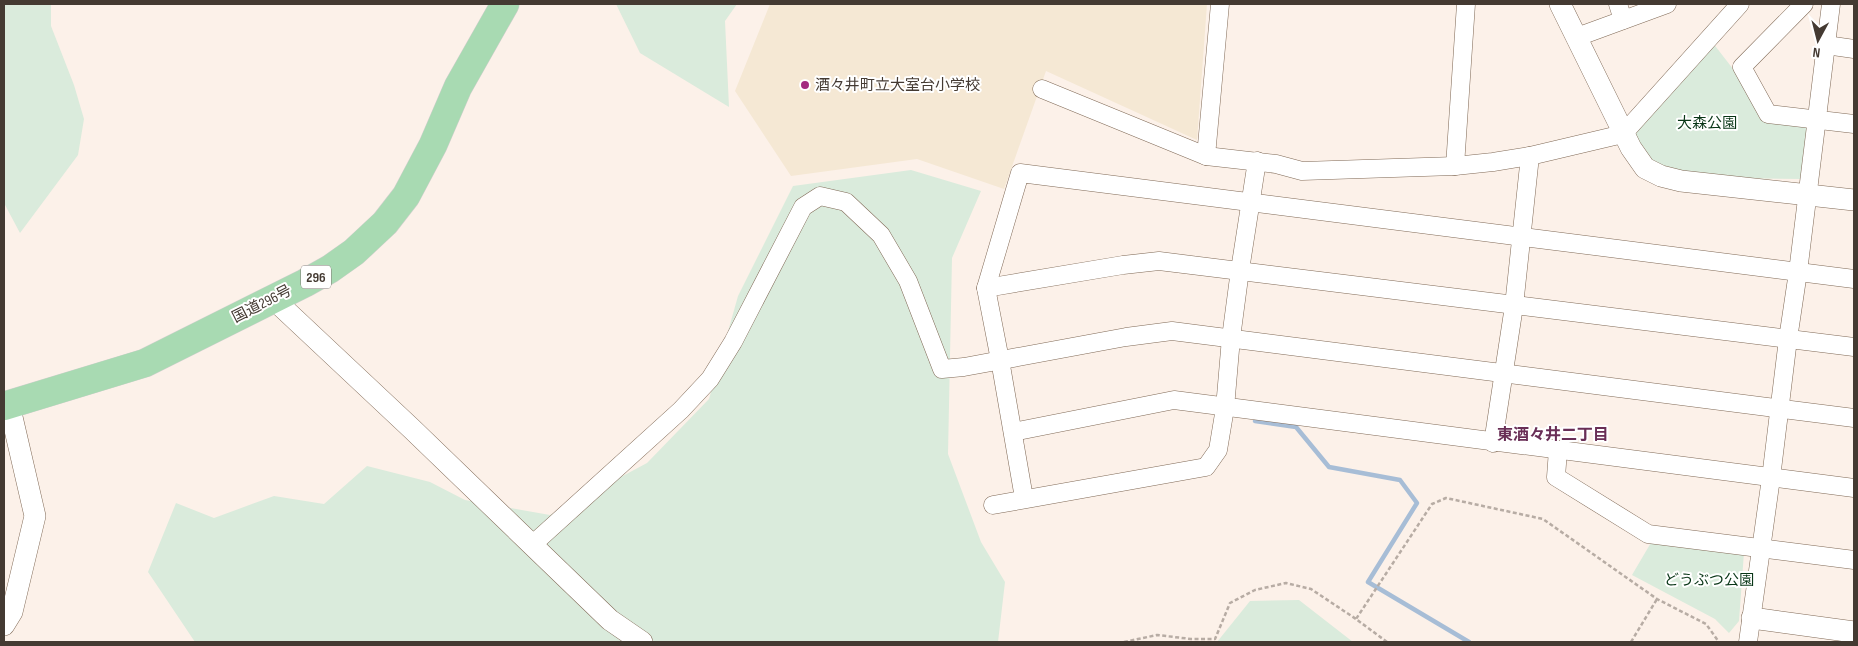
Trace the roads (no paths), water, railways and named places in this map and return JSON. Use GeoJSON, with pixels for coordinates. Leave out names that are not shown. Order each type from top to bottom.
{"type":"FeatureCollection","features":[{"type":"Feature","properties":{"kind":"highway","name":"国道296号"},"geometry":{"type":"LineString","coordinates":[[6,405],[145,363],[330,269],[354,252],[385,223],[406,196],[433,145],[458,87],[505,4]]}},
{"type":"Feature","properties":{"kind":"street"},"geometry":{"type":"LineString","coordinates":[[1206,156],[1220,4]]}},
{"type":"Feature","properties":{"kind":"street"},"geometry":{"type":"LineString","coordinates":[[1455,166],[1466,4]]}},
{"type":"Feature","properties":{"kind":"street"},"geometry":{"type":"LineString","coordinates":[[1560,4],[1578,37],[1623,134],[1645,168],[1661,176],[1681,181],[1854,200]]}},
{"type":"Feature","properties":{"kind":"street"},"geometry":{"type":"LineString","coordinates":[[1578,37],[1620,12],[1667,4]]}},
{"type":"Feature","properties":{"kind":"street"},"geometry":{"type":"LineString","coordinates":[[1042,89],[1206,156],[1257,161],[1302,171],[1455,166],[1530,156],[1623,134],[1740,4]]}},
{"type":"Feature","properties":{"kind":"street"},"geometry":{"type":"LineString","coordinates":[[1804,4],[1742,67],[1768,114],[1854,124]]}},
{"type":"Feature","properties":{"kind":"street"},"geometry":{"type":"LineString","coordinates":[[1748,642],[1818,119],[1831,4]]}},
{"type":"Feature","properties":{"kind":"street"},"geometry":{"type":"LineString","coordinates":[[1826,45],[1854,49]]}},
{"type":"Feature","properties":{"kind":"street"},"geometry":{"type":"LineString","coordinates":[[1494,442],[1514,306],[1530,156]]}},
{"type":"Feature","properties":{"kind":"street"},"geometry":{"type":"LineString","coordinates":[[993,505],[1206,467],[1218,450],[1225,408],[1231,338],[1257,161]]}},
{"type":"Feature","properties":{"kind":"street"},"geometry":{"type":"LineString","coordinates":[[1024,498],[986,288],[1020,173],[1854,279]]}},
{"type":"Feature","properties":{"kind":"street"},"geometry":{"type":"LineString","coordinates":[[532,544],[681,410],[710,379],[734,342],[803,207],[820,196],[846,202],[881,235],[908,281],[942,369],[1126,337],[1172,331],[1854,418]]}},
{"type":"Feature","properties":{"kind":"street"},"geometry":{"type":"LineString","coordinates":[[986,288],[1123,265],[1159,261],[1854,348]]}},
{"type":"Feature","properties":{"kind":"street"},"geometry":{"type":"LineString","coordinates":[[276,297],[282,307],[610,620],[642,642]]}},
{"type":"Feature","properties":{"kind":"street"},"geometry":{"type":"LineString","coordinates":[[1013,432],[1174,400],[1854,488]]}},
{"type":"Feature","properties":{"kind":"street"},"geometry":{"type":"LineString","coordinates":[[4,625],[12,612],[35,516],[6,405]]}},
{"type":"Feature","properties":{"kind":"street"},"geometry":{"type":"LineString","coordinates":[[1558,450],[1556,477],[1648,534],[1854,560]]}},
{"type":"Feature","properties":{"kind":"street"},"geometry":{"type":"LineString","coordinates":[[1752,618],[1854,632]]}},
{"type":"Feature","properties":{"kind":"waterway"},"geometry":{"type":"LineString","coordinates":[[1255,421],[1296,427],[1329,467],[1400,480],[1417,503],[1368,582],[1469,642]]}},
{"type":"Feature","properties":{"kind":"place","name":"酒々井町立大室台小学校"},"geometry":{"type":"Point","coordinates":[805,85]}},
{"type":"Feature","properties":{"kind":"district","name":"東酒々井二丁目"},"geometry":{"type":"Point","coordinates":[1553,435]}},
{"type":"Feature","properties":{"kind":"park label","name":"大森公園"},"geometry":{"type":"Point","coordinates":[1707,123]}},
{"type":"Feature","properties":{"kind":"park label","name":"どうぶつ公園"},"geometry":{"type":"Point","coordinates":[1709,580]}}]}
